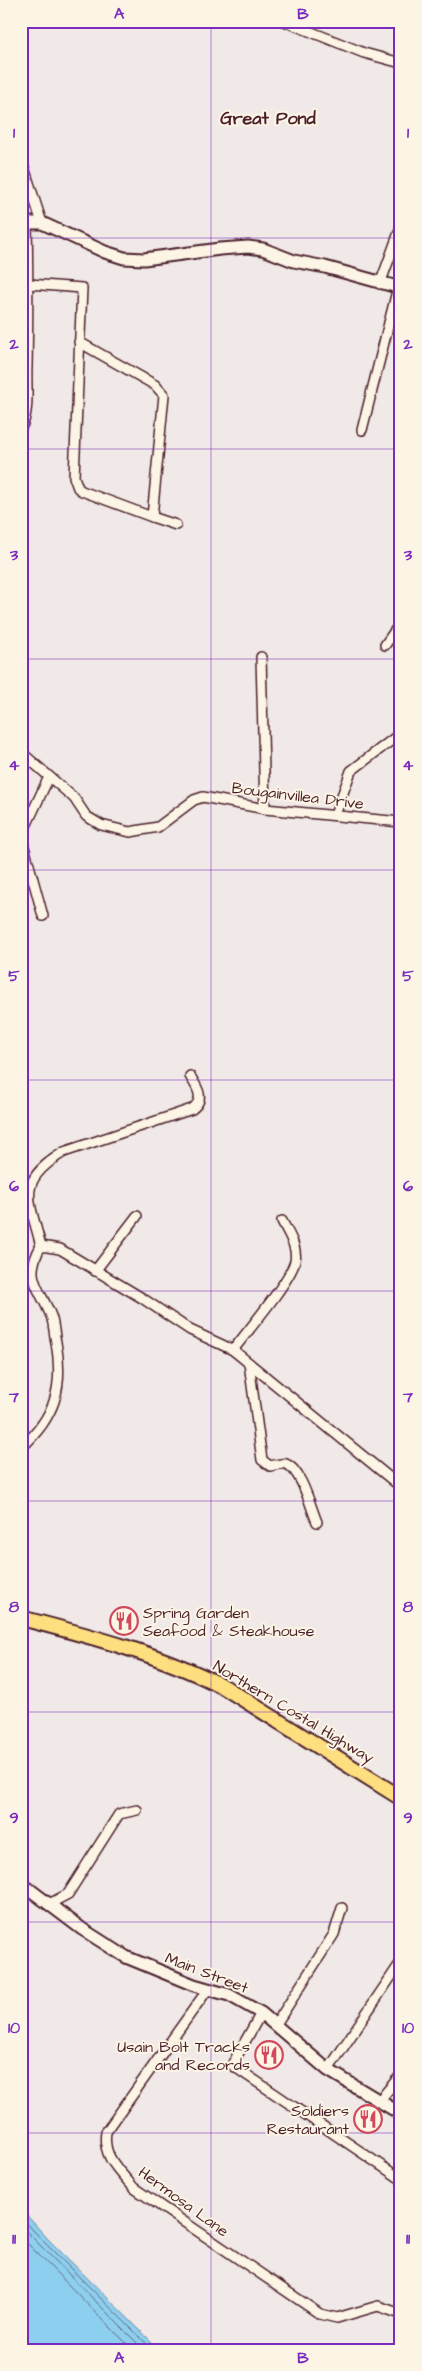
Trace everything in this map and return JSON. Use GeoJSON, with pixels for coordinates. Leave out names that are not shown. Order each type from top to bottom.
{"type":"FeatureCollection","features":[{"type":"Feature","properties":{"kind":"main road","name":"Northern Costal Highway"},"geometry":{"type":"LineString","coordinates":[[21,1618],[100,1639],[197,1673],[224,1686],[401,1798]]}},
{"type":"Feature","properties":{"kind":"street"},"geometry":{"type":"LineString","coordinates":[[284,21],[364,54],[401,63]]}},
{"type":"Feature","properties":{"kind":"street"},"geometry":{"type":"LineString","coordinates":[[21,158],[42,223]]}},
{"type":"Feature","properties":{"kind":"street"},"geometry":{"type":"LineString","coordinates":[[21,428],[25,420],[29,284],[24,224],[42,223],[121,258],[138,259],[248,247],[263,249],[294,261],[400,288],[362,430]]}},
{"type":"Feature","properties":{"kind":"street"},"geometry":{"type":"LineString","coordinates":[[380,284],[401,227]]}},
{"type":"Feature","properties":{"kind":"street"},"geometry":{"type":"LineString","coordinates":[[29,284],[82,288],[75,482],[82,491],[176,525]]}},
{"type":"Feature","properties":{"kind":"street"},"geometry":{"type":"LineString","coordinates":[[79,342],[155,385],[164,395],[152,517]]}},
{"type":"Feature","properties":{"kind":"street"},"geometry":{"type":"LineString","coordinates":[[385,645],[401,622]]}},
{"type":"Feature","properties":{"kind":"street"},"geometry":{"type":"LineString","coordinates":[[261,657],[265,809]]}},
{"type":"Feature","properties":{"kind":"street"},"geometry":{"type":"LineString","coordinates":[[335,815],[351,771],[401,733]]}},
{"type":"Feature","properties":{"kind":"street","name":"Bougainvillea Drive"},"geometry":{"type":"LineString","coordinates":[[21,752],[74,798],[86,816],[102,825],[130,832],[158,827],[194,800],[203,797],[265,809],[401,822]]}},
{"type":"Feature","properties":{"kind":"street"},"geometry":{"type":"LineString","coordinates":[[43,916],[23,843],[25,828],[49,777]]}},
{"type":"Feature","properties":{"kind":"street"},"geometry":{"type":"LineString","coordinates":[[21,1448],[36,1434],[50,1414],[59,1390],[58,1353],[51,1317],[32,1276],[33,1260],[41,1246],[28,1197],[30,1182],[47,1163],[64,1152],[192,1109],[196,1106],[200,1092],[190,1076]]}},
{"type":"Feature","properties":{"kind":"street"},"geometry":{"type":"LineString","coordinates":[[95,1271],[137,1216]]}},
{"type":"Feature","properties":{"kind":"street"},"geometry":{"type":"LineString","coordinates":[[233,1350],[286,1280],[295,1261],[294,1247],[282,1221]]}},
{"type":"Feature","properties":{"kind":"street"},"geometry":{"type":"LineString","coordinates":[[41,1246],[60,1249],[142,1298],[190,1330],[233,1350],[401,1487]]}},
{"type":"Feature","properties":{"kind":"street"},"geometry":{"type":"LineString","coordinates":[[249,1363],[262,1460],[270,1466],[284,1463],[292,1468],[299,1476],[317,1522]]}},
{"type":"Feature","properties":{"kind":"street"},"geometry":{"type":"LineString","coordinates":[[51,1903],[68,1894],[119,1814],[137,1810]]}},
{"type":"Feature","properties":{"kind":"street","name":"Main Street"},"geometry":{"type":"LineString","coordinates":[[21,1883],[51,1903],[82,1929],[126,1957],[194,1985],[229,1995],[261,2013],[328,2070],[378,2102],[401,2114]]}},
{"type":"Feature","properties":{"kind":"street"},"geometry":{"type":"LineString","coordinates":[[276,2024],[334,1934],[342,1908]]}},
{"type":"Feature","properties":{"kind":"street"},"geometry":{"type":"LineString","coordinates":[[328,2070],[401,1962]]}},
{"type":"Feature","properties":{"kind":"street","name":"Hermosa Lane"},"geometry":{"type":"LineString","coordinates":[[208,1988],[106,2132],[104,2144],[112,2163],[134,2188],[320,2314],[337,2318],[378,2306],[401,2314]]}},
{"type":"Feature","properties":{"kind":"street"},"geometry":{"type":"LineString","coordinates":[[261,2013],[232,2065],[401,2179]]}},
{"type":"Feature","properties":{"kind":"street"},"geometry":{"type":"LineString","coordinates":[[378,2102],[401,2075]]}},
{"type":"Feature","properties":{"kind":"water"},"geometry":{"type":"Polygon","coordinates":[[[21,2209],[48,2239],[160,2350],[21,2350],[21,2209]]]}},
{"type":"Feature","properties":{"kind":"place","name":"Spring Garden Seafood & Steakhouse"},"geometry":{"type":"Point","coordinates":[124,1621]}},
{"type":"Feature","properties":{"kind":"place","name":"Usain Bolt Tracks and Records"},"geometry":{"type":"Point","coordinates":[269,2055]}},
{"type":"Feature","properties":{"kind":"place","name":"Soldiers Restaurant"},"geometry":{"type":"Point","coordinates":[368,2119]}},
{"type":"Feature","properties":{"kind":"district","name":"Great Pond"},"geometry":{"type":"Point","coordinates":[268,118]}}]}
